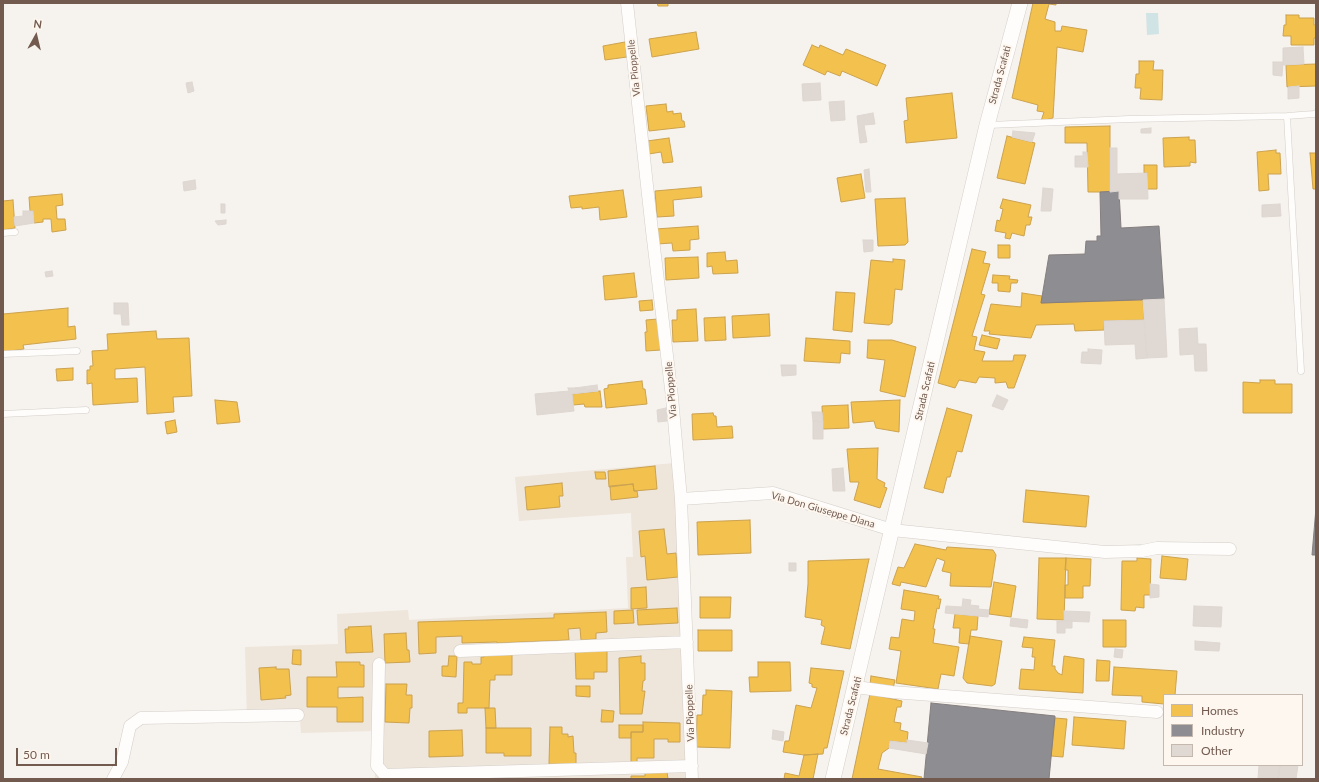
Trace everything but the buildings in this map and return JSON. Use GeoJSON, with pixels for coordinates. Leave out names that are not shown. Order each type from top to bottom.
{"type":"FeatureCollection","features":[{"type":"Feature","properties":{"kind":"street","name":"Via Pioppelle"},"geometry":{"type":"LineString","coordinates":[[627,3],[652,231],[668,350],[681,499],[688,642],[692,779]]}},
{"type":"Feature","properties":{"kind":"street","name":"Strada Scafati"},"geometry":{"type":"LineString","coordinates":[[833,779],[856,687],[987,125],[1020,3]]}},
{"type":"Feature","properties":{"kind":"street","name":"Via Don Giuseppe Diana"},"geometry":{"type":"LineString","coordinates":[[681,499],[773,493],[892,530],[1105,552],[1142,551],[1157,548],[1230,549]]}},
{"type":"Feature","properties":{"kind":"street"},"geometry":{"type":"LineString","coordinates":[[460,651],[688,642]]}},
{"type":"Feature","properties":{"kind":"street"},"geometry":{"type":"LineString","coordinates":[[379,664],[377,766],[385,776],[692,766]]}},
{"type":"Feature","properties":{"kind":"street"},"geometry":{"type":"LineString","coordinates":[[856,687],[892,692],[1157,712]]}},
{"type":"Feature","properties":{"kind":"street"},"geometry":{"type":"LineString","coordinates":[[114,779],[122,762],[130,726],[141,718],[298,715]]}},
{"type":"Feature","properties":{"kind":"lane"},"geometry":{"type":"LineString","coordinates":[[987,125],[1129,119],[1287,116],[1316,113]]}},
{"type":"Feature","properties":{"kind":"lane"},"geometry":{"type":"LineString","coordinates":[[1287,116],[1301,371]]}},
{"type":"Feature","properties":{"kind":"lane"},"geometry":{"type":"LineString","coordinates":[[3,233],[15,232]]}},
{"type":"Feature","properties":{"kind":"lane"},"geometry":{"type":"LineString","coordinates":[[3,354],[77,351]]}},
{"type":"Feature","properties":{"kind":"lane"},"geometry":{"type":"LineString","coordinates":[[3,414],[86,410]]}},
{"type":"Feature","properties":{"kind":"shaded area"},"geometry":{"type":"Polygon","coordinates":[[[1146,13],[1158,13],[1159,34],[1147,35],[1146,13]]]}},
{"type":"Feature","properties":{"kind":"shaded area"},"geometry":{"type":"Polygon","coordinates":[[[675,463],[690,779],[375,779],[374,731],[301,733],[300,719],[247,720],[245,647],[338,644],[337,614],[408,610],[409,620],[628,608],[626,557],[633,557],[631,513],[519,521],[515,477],[675,463]]]}}]}
